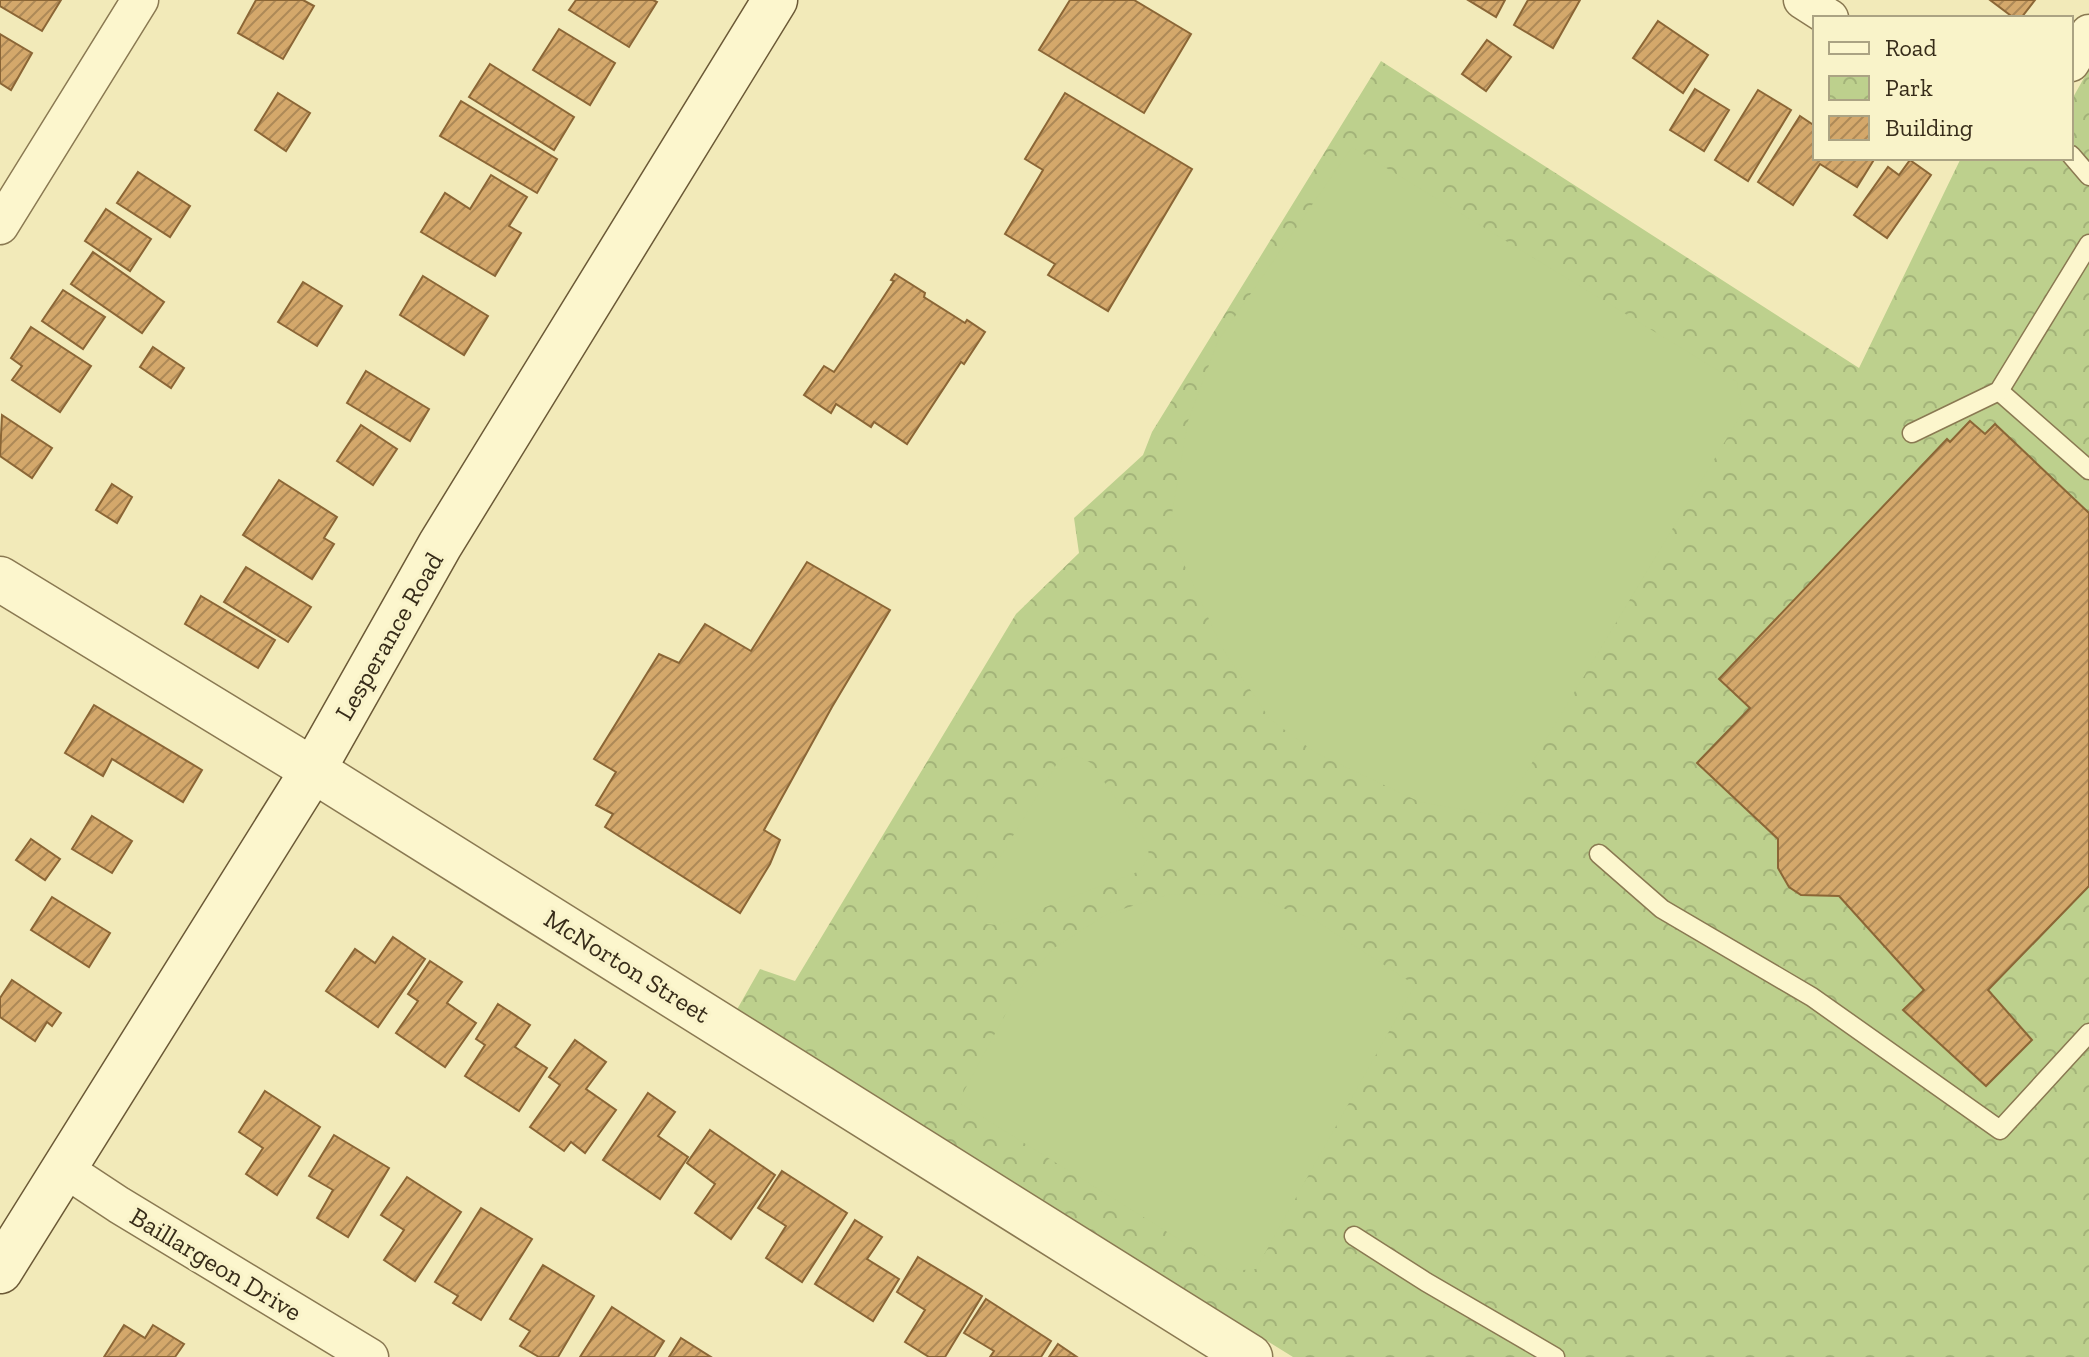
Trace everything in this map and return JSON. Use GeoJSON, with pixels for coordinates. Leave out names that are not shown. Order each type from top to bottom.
{"type":"FeatureCollection","features":[{"type":"Feature","properties":{"kind":"main road","name":"Lesperance Road"},"geometry":{"type":"LineString","coordinates":[[0,1271],[313,770],[440,545],[775,0]]}},
{"type":"Feature","properties":{"kind":"main road","name":"McNorton Street"},"geometry":{"type":"LineString","coordinates":[[0,579],[313,770],[1250,1357]]}},
{"type":"Feature","properties":{"kind":"street"},"geometry":{"type":"LineString","coordinates":[[0,226],[140,0]]}},
{"type":"Feature","properties":{"kind":"street"},"geometry":{"type":"LineString","coordinates":[[1802,0],[1827,16]]}},
{"type":"Feature","properties":{"kind":"street"},"geometry":{"type":"LineString","coordinates":[[2073,60],[2089,33]]}},
{"type":"Feature","properties":{"kind":"street","name":"Baillargeon Drive"},"geometry":{"type":"LineString","coordinates":[[63,1168],[370,1357]]}},
{"type":"Feature","properties":{"kind":"lane"},"geometry":{"type":"LineString","coordinates":[[2073,157],[2089,176]]}},
{"type":"Feature","properties":{"kind":"lane"},"geometry":{"type":"LineString","coordinates":[[1912,433],[1999,391],[2089,244]]}},
{"type":"Feature","properties":{"kind":"lane"},"geometry":{"type":"LineString","coordinates":[[1999,391],[2089,470]]}},
{"type":"Feature","properties":{"kind":"lane"},"geometry":{"type":"LineString","coordinates":[[1599,854],[1662,909],[1812,997],[2000,1130],[2089,1033]]}},
{"type":"Feature","properties":{"kind":"lane"},"geometry":{"type":"LineString","coordinates":[[1354,1236],[1555,1357]]}},
{"type":"Feature","properties":{"kind":"green space"},"geometry":{"type":"Polygon","coordinates":[[[1381,61],[1859,368],[1960,160],[2073,160],[2073,97],[2089,69],[2089,1357],[1293,1357],[735,1013],[760,969],[795,981],[1016,614],[1079,553],[1074,518],[1143,455],[1152,432],[1381,61]]]}},
{"type":"Feature","properties":{"kind":"green space"},"geometry":{"type":"Polygon","coordinates":[[[1352,147],[1737,382],[1742,413],[1500,816],[1420,802],[1316,753],[1270,719],[1222,648],[1169,531],[1188,421],[1218,341],[1352,147]]]}},
{"type":"Feature","properties":{"kind":"green space"},"geometry":{"type":"Polygon","coordinates":[[[1070,756],[1091,763],[1147,843],[1149,856],[1140,871],[998,925],[985,924],[976,908],[980,890],[1059,760],[1070,756]]]}},
{"type":"Feature","properties":{"kind":"green space"},"geometry":{"type":"Polygon","coordinates":[[[1223,894],[1260,900],[1313,919],[1415,985],[1256,1269],[1230,1271],[958,1102],[1018,991],[1054,948],[1107,914],[1167,895],[1223,894]]]}},
{"type":"Feature","properties":{"kind":"building"},"geometry":{"type":"Polygon","coordinates":[[[0,0],[61,0],[42,31],[0,6],[0,0]]]}},
{"type":"Feature","properties":{"kind":"building"},"geometry":{"type":"Polygon","coordinates":[[[256,0],[303,0],[314,6],[283,59],[238,33],[256,0]]]}},
{"type":"Feature","properties":{"kind":"building"},"geometry":{"type":"Polygon","coordinates":[[[576,0],[657,2],[629,47],[569,10],[576,0]]]}},
{"type":"Feature","properties":{"kind":"building"},"geometry":{"type":"Polygon","coordinates":[[[1070,0],[1134,0],[1191,34],[1144,113],[1039,50],[1070,0]]]}},
{"type":"Feature","properties":{"kind":"building"},"geometry":{"type":"Polygon","coordinates":[[[1468,0],[1505,0],[1496,17],[1468,0]]]}},
{"type":"Feature","properties":{"kind":"building"},"geometry":{"type":"Polygon","coordinates":[[[1528,0],[1580,0],[1553,48],[1514,25],[1528,0]]]}},
{"type":"Feature","properties":{"kind":"building"},"geometry":{"type":"Polygon","coordinates":[[[1990,0],[2035,0],[2023,16],[2011,16],[1990,0]]]}},
{"type":"Feature","properties":{"kind":"building"},"geometry":{"type":"Polygon","coordinates":[[[1658,21],[1708,55],[1683,93],[1633,58],[1658,21]]]}},
{"type":"Feature","properties":{"kind":"building"},"geometry":{"type":"Polygon","coordinates":[[[559,29],[615,63],[590,105],[533,70],[559,29]]]}},
{"type":"Feature","properties":{"kind":"building"},"geometry":{"type":"Polygon","coordinates":[[[0,34],[32,53],[11,90],[0,83],[0,34]]]}},
{"type":"Feature","properties":{"kind":"building"},"geometry":{"type":"Polygon","coordinates":[[[1487,40],[1511,57],[1486,91],[1462,74],[1487,40]]]}},
{"type":"Feature","properties":{"kind":"building"},"geometry":{"type":"Polygon","coordinates":[[[490,64],[574,117],[554,150],[469,97],[490,64]]]}},
{"type":"Feature","properties":{"kind":"building"},"geometry":{"type":"Polygon","coordinates":[[[1695,89],[1729,110],[1704,151],[1670,130],[1695,89]]]}},
{"type":"Feature","properties":{"kind":"building"},"geometry":{"type":"Polygon","coordinates":[[[1758,90],[1791,110],[1748,181],[1715,160],[1758,90]]]}},
{"type":"Feature","properties":{"kind":"building"},"geometry":{"type":"Polygon","coordinates":[[[278,93],[310,113],[286,151],[255,130],[278,93]]]}},
{"type":"Feature","properties":{"kind":"building"},"geometry":{"type":"Polygon","coordinates":[[[1065,93],[1192,169],[1108,311],[1048,275],[1055,264],[1005,234],[1043,170],[1025,159],[1065,93]]]}},
{"type":"Feature","properties":{"kind":"building"},"geometry":{"type":"Polygon","coordinates":[[[461,101],[557,159],[537,193],[440,136],[461,101]]]}},
{"type":"Feature","properties":{"kind":"building"},"geometry":{"type":"Polygon","coordinates":[[[1800,116],[1813,125],[1813,160],[1874,160],[1857,187],[1820,164],[1793,205],[1758,182],[1800,116]]]}},
{"type":"Feature","properties":{"kind":"building"},"geometry":{"type":"Polygon","coordinates":[[[1910,160],[1931,175],[1887,238],[1854,215],[1888,167],[1899,175],[1910,160]]]}},
{"type":"Feature","properties":{"kind":"building"},"geometry":{"type":"Polygon","coordinates":[[[138,172],[190,206],[170,237],[117,203],[138,172]]]}},
{"type":"Feature","properties":{"kind":"building"},"geometry":{"type":"Polygon","coordinates":[[[491,175],[527,197],[509,226],[521,233],[495,276],[421,232],[445,193],[470,209],[491,175]]]}},
{"type":"Feature","properties":{"kind":"building"},"geometry":{"type":"Polygon","coordinates":[[[106,209],[151,239],[130,271],[85,241],[106,209]]]}},
{"type":"Feature","properties":{"kind":"building"},"geometry":{"type":"Polygon","coordinates":[[[93,252],[164,302],[142,333],[71,284],[93,252]]]}},
{"type":"Feature","properties":{"kind":"building"},"geometry":{"type":"Polygon","coordinates":[[[895,274],[925,293],[924,297],[985,332],[964,364],[961,362],[907,444],[874,422],[871,427],[836,404],[831,413],[804,395],[824,366],[834,372],[894,281],[891,280],[895,274]]]}},
{"type":"Feature","properties":{"kind":"building"},"geometry":{"type":"Polygon","coordinates":[[[423,276],[488,316],[464,355],[400,315],[423,276]]]}},
{"type":"Feature","properties":{"kind":"building"},"geometry":{"type":"Polygon","coordinates":[[[303,282],[342,306],[317,346],[278,322],[303,282]]]}},
{"type":"Feature","properties":{"kind":"building"},"geometry":{"type":"Polygon","coordinates":[[[63,290],[105,317],[83,349],[42,321],[63,290]]]}},
{"type":"Feature","properties":{"kind":"building"},"geometry":{"type":"Polygon","coordinates":[[[31,327],[91,366],[60,412],[12,380],[22,366],[11,358],[31,327]]]}},
{"type":"Feature","properties":{"kind":"building"},"geometry":{"type":"Polygon","coordinates":[[[153,347],[184,368],[171,388],[140,367],[153,347]]]}},
{"type":"Feature","properties":{"kind":"building"},"geometry":{"type":"Polygon","coordinates":[[[366,371],[429,409],[410,441],[347,403],[366,371]]]}},
{"type":"Feature","properties":{"kind":"building"},"geometry":{"type":"Polygon","coordinates":[[[2,415],[52,448],[32,478],[0,456],[2,415]]]}},
{"type":"Feature","properties":{"kind":"building"},"geometry":{"type":"Polygon","coordinates":[[[1970,421],[1985,434],[1995,424],[2089,513],[2089,886],[1988,990],[2032,1040],[1986,1086],[1903,1010],[1924,990],[1839,896],[1801,895],[1789,887],[1778,868],[1778,839],[1697,763],[1750,708],[1719,679],[1947,439],[1950,442],[1970,421]]]}},
{"type":"Feature","properties":{"kind":"building"},"geometry":{"type":"Polygon","coordinates":[[[361,425],[397,449],[373,485],[337,461],[361,425]]]}},
{"type":"Feature","properties":{"kind":"building"},"geometry":{"type":"Polygon","coordinates":[[[279,480],[337,517],[324,538],[334,544],[312,579],[243,535],[279,480]]]}},
{"type":"Feature","properties":{"kind":"building"},"geometry":{"type":"Polygon","coordinates":[[[112,484],[132,497],[117,523],[96,510],[112,484]]]}},
{"type":"Feature","properties":{"kind":"building"},"geometry":{"type":"Polygon","coordinates":[[[807,562],[890,610],[764,830],[780,840],[770,864],[740,913],[605,827],[613,814],[596,805],[616,772],[594,759],[659,654],[679,663],[705,624],[751,651],[807,562]]]}},
{"type":"Feature","properties":{"kind":"building"},"geometry":{"type":"Polygon","coordinates":[[[246,567],[311,607],[288,642],[224,602],[246,567]]]}},
{"type":"Feature","properties":{"kind":"building"},"geometry":{"type":"Polygon","coordinates":[[[201,596],[275,640],[258,668],[185,624],[201,596]]]}},
{"type":"Feature","properties":{"kind":"building"},"geometry":{"type":"Polygon","coordinates":[[[94,705],[202,770],[183,802],[112,759],[103,776],[65,753],[94,705]]]}},
{"type":"Feature","properties":{"kind":"building"},"geometry":{"type":"Polygon","coordinates":[[[92,816],[132,841],[112,873],[72,849],[92,816]]]}},
{"type":"Feature","properties":{"kind":"building"},"geometry":{"type":"Polygon","coordinates":[[[31,839],[60,859],[45,880],[16,860],[31,839]]]}},
{"type":"Feature","properties":{"kind":"building"},"geometry":{"type":"Polygon","coordinates":[[[52,897],[110,933],[89,967],[31,930],[52,897]]]}},
{"type":"Feature","properties":{"kind":"building"},"geometry":{"type":"Polygon","coordinates":[[[393,937],[425,959],[378,1027],[326,991],[355,949],[375,963],[393,937]]]}},
{"type":"Feature","properties":{"kind":"building"},"geometry":{"type":"Polygon","coordinates":[[[430,961],[462,982],[447,1003],[476,1023],[445,1067],[396,1033],[418,1001],[408,994],[430,961]]]}},
{"type":"Feature","properties":{"kind":"building"},"geometry":{"type":"Polygon","coordinates":[[[12,980],[61,1013],[52,1026],[47,1022],[35,1041],[0,1017],[0,998],[12,980]]]}},
{"type":"Feature","properties":{"kind":"building"},"geometry":{"type":"Polygon","coordinates":[[[498,1004],[530,1025],[515,1047],[547,1068],[519,1111],[465,1076],[485,1045],[476,1039],[498,1004]]]}},
{"type":"Feature","properties":{"kind":"building"},"geometry":{"type":"Polygon","coordinates":[[[575,1040],[606,1062],[586,1089],[616,1110],[585,1153],[571,1142],[564,1151],[530,1127],[560,1085],[549,1077],[575,1040]]]}},
{"type":"Feature","properties":{"kind":"building"},"geometry":{"type":"Polygon","coordinates":[[[265,1091],[320,1127],[277,1195],[246,1174],[263,1148],[239,1132],[265,1091]]]}},
{"type":"Feature","properties":{"kind":"building"},"geometry":{"type":"Polygon","coordinates":[[[648,1093],[675,1112],[658,1136],[688,1157],[660,1199],[603,1160],[648,1093]]]}},
{"type":"Feature","properties":{"kind":"building"},"geometry":{"type":"Polygon","coordinates":[[[710,1130],[775,1175],[731,1239],[695,1213],[715,1184],[687,1163],[710,1130]]]}},
{"type":"Feature","properties":{"kind":"building"},"geometry":{"type":"Polygon","coordinates":[[[334,1135],[389,1168],[348,1237],[317,1218],[333,1190],[309,1176],[334,1135]]]}},
{"type":"Feature","properties":{"kind":"building"},"geometry":{"type":"Polygon","coordinates":[[[782,1171],[847,1213],[802,1282],[766,1258],[786,1226],[758,1208],[782,1171]]]}},
{"type":"Feature","properties":{"kind":"building"},"geometry":{"type":"Polygon","coordinates":[[[407,1177],[461,1212],[415,1281],[384,1260],[404,1230],[381,1215],[407,1177]]]}},
{"type":"Feature","properties":{"kind":"building"},"geometry":{"type":"Polygon","coordinates":[[[481,1208],[532,1239],[481,1320],[453,1303],[458,1296],[435,1282],[481,1208]]]}},
{"type":"Feature","properties":{"kind":"building"},"geometry":{"type":"Polygon","coordinates":[[[855,1220],[882,1237],[867,1259],[899,1279],[873,1321],[815,1284],[855,1220]]]}},
{"type":"Feature","properties":{"kind":"building"},"geometry":{"type":"Polygon","coordinates":[[[918,1257],[982,1296],[945,1357],[929,1357],[905,1342],[925,1310],[897,1292],[918,1257]]]}},
{"type":"Feature","properties":{"kind":"building"},"geometry":{"type":"Polygon","coordinates":[[[543,1265],[594,1296],[558,1357],[539,1357],[520,1346],[530,1331],[510,1319],[543,1265]]]}},
{"type":"Feature","properties":{"kind":"building"},"geometry":{"type":"Polygon","coordinates":[[[986,1299],[1051,1341],[1041,1357],[990,1357],[994,1351],[964,1333],[986,1299]]]}},
{"type":"Feature","properties":{"kind":"building"},"geometry":{"type":"Polygon","coordinates":[[[612,1307],[664,1341],[654,1357],[580,1357],[612,1307]]]}},
{"type":"Feature","properties":{"kind":"building"},"geometry":{"type":"Polygon","coordinates":[[[124,1325],[145,1338],[153,1325],[184,1344],[175,1357],[104,1357],[124,1325]]]}},
{"type":"Feature","properties":{"kind":"building"},"geometry":{"type":"Polygon","coordinates":[[[681,1338],[711,1357],[669,1357],[681,1338]]]}},
{"type":"Feature","properties":{"kind":"building"},"geometry":{"type":"Polygon","coordinates":[[[1058,1344],[1077,1357],[1049,1357],[1058,1344]]]}}]}
